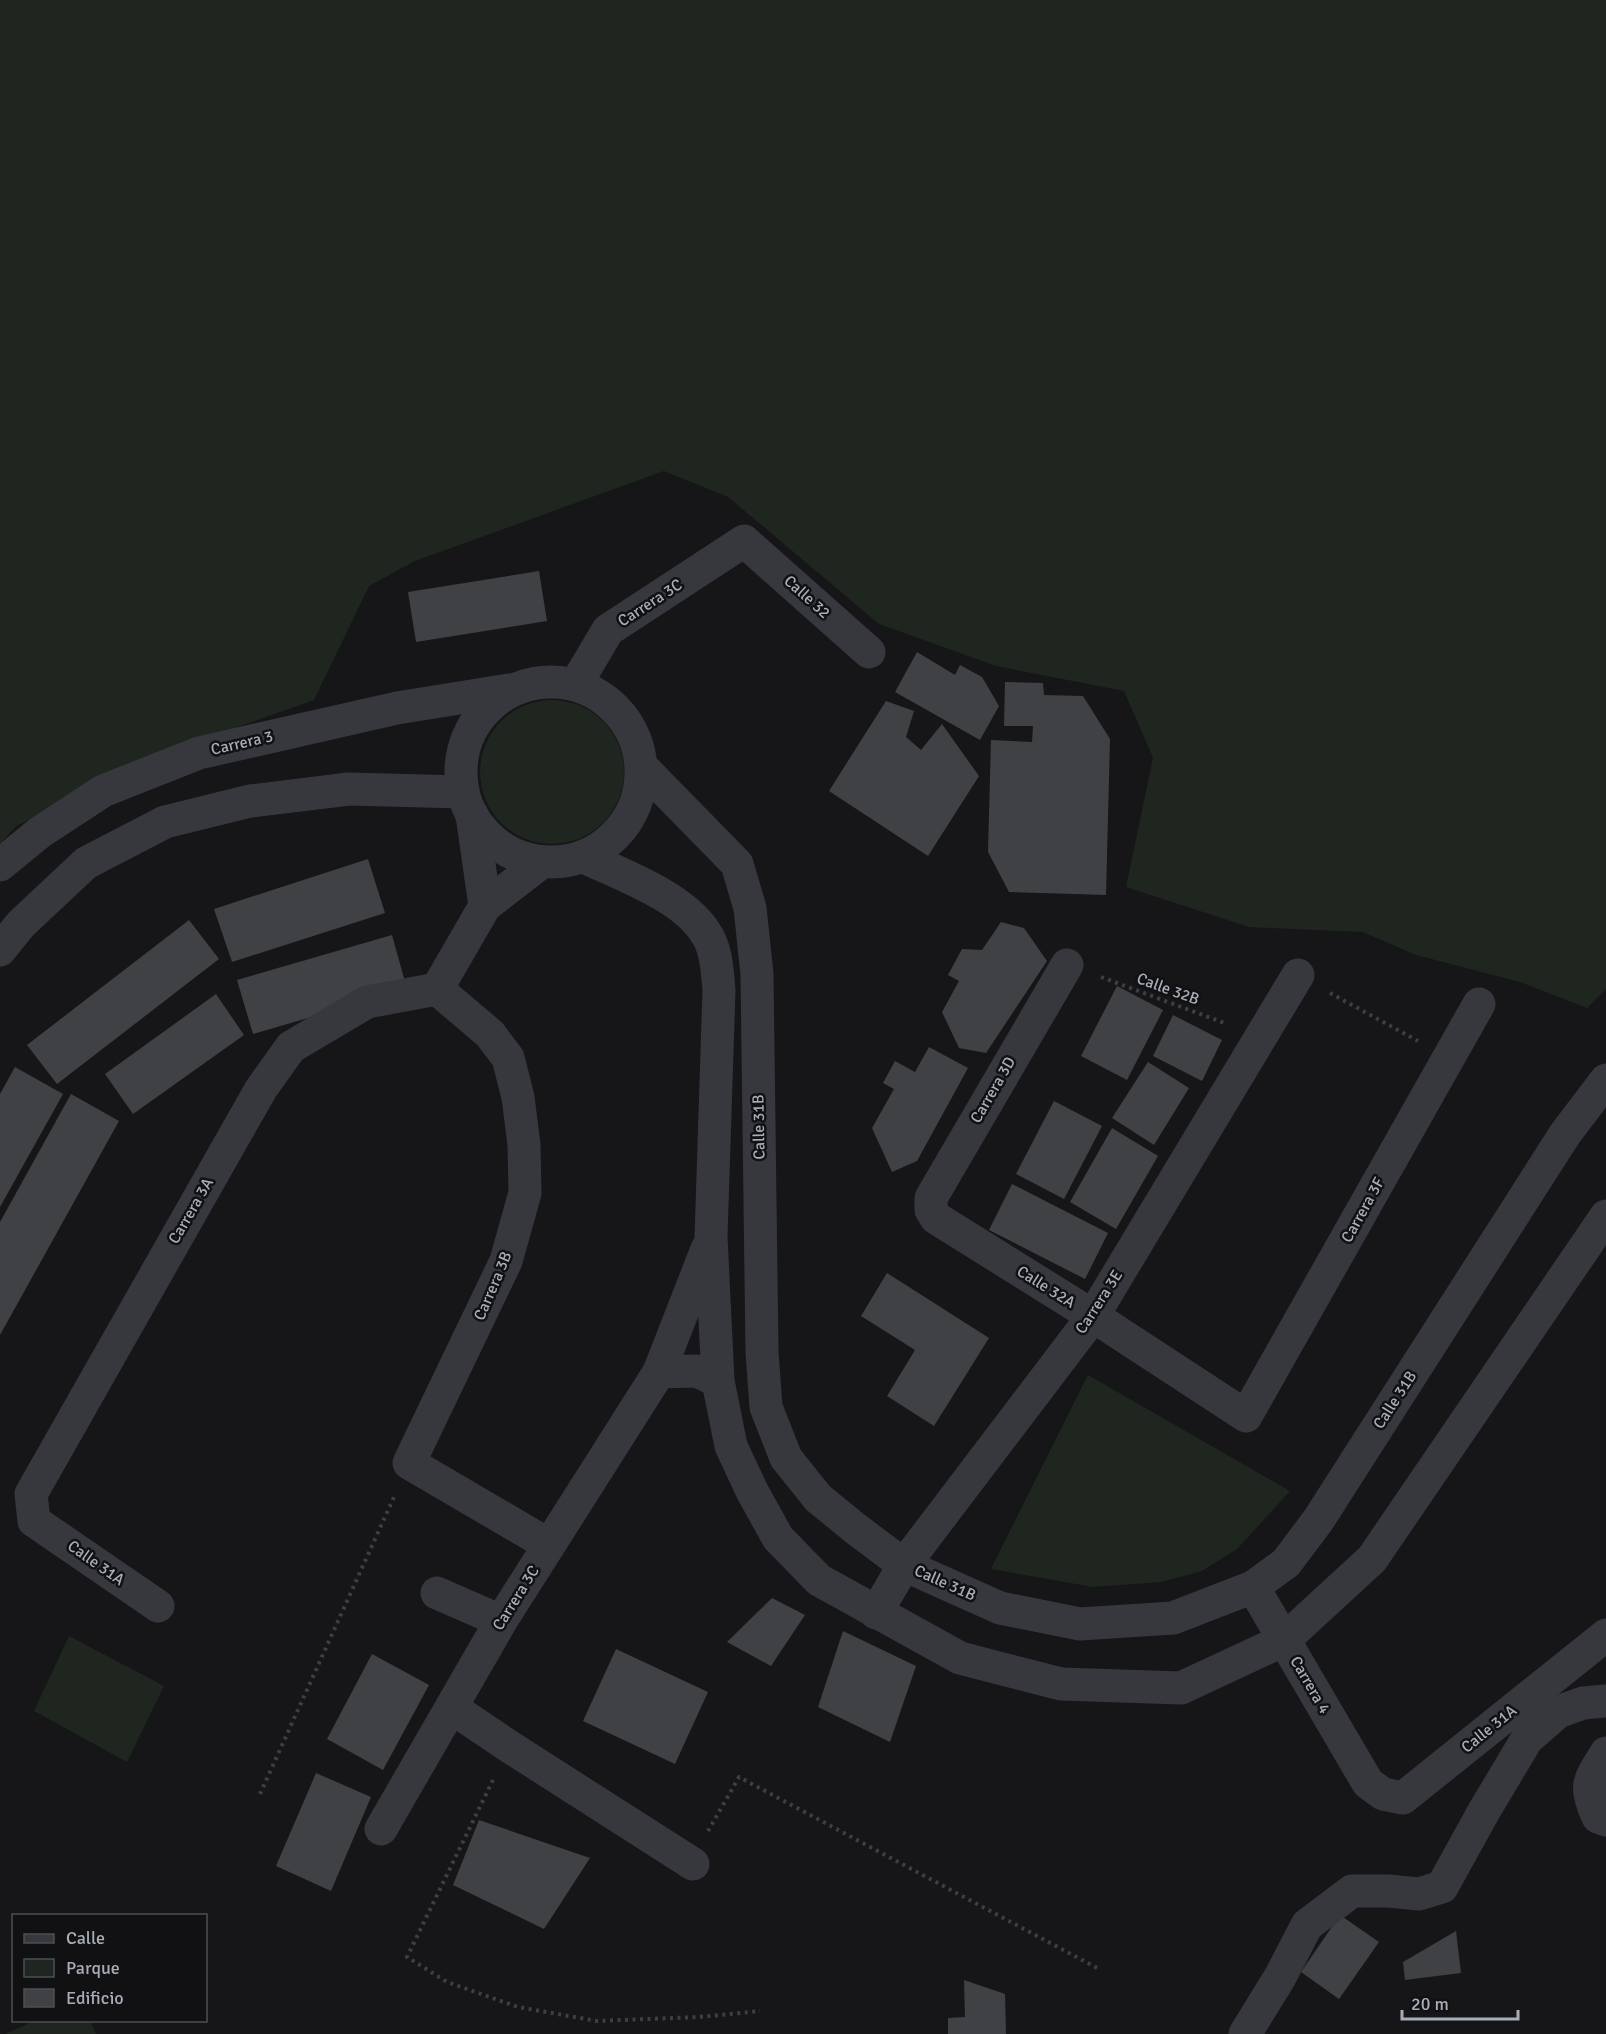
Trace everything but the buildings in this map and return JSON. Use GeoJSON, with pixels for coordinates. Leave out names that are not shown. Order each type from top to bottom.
{"type":"FeatureCollection","features":[{"type":"Feature","properties":{"kind":"street","name":"Calle 32"},"geometry":{"type":"LineString","coordinates":[[744,541],[869,652]]}},
{"type":"Feature","properties":{"kind":"street","name":"Carrera 3C"},"geometry":{"type":"LineString","coordinates":[[576,684],[608,630],[744,541]]}},
{"type":"Feature","properties":{"kind":"street"},"geometry":{"type":"LineString","coordinates":[[467,804],[485,835],[509,852],[542,862],[570,861],[584,857],[604,846],[620,830],[632,812],[640,790],[642,767],[638,745],[628,724],[614,707],[597,693],[576,684],[554,681],[532,683],[511,690],[491,704],[475,722],[468,736],[461,768],[467,804],[484,906]]}},
{"type":"Feature","properties":{"kind":"street","name":"Carrera 3"},"geometry":{"type":"LineString","coordinates":[[0,864],[39,833],[103,792],[199,753],[397,708],[511,690]]}},
{"type":"Feature","properties":{"kind":"street","name":"Calle 31B"},"geometry":{"type":"LineString","coordinates":[[642,767],[737,864],[750,908],[757,974],[762,1340],[766,1407],[786,1458],[818,1498],[904,1565],[1000,1608],[1080,1624],[1173,1618],[1253,1587],[1286,1563],[1319,1519],[1565,1134],[1606,1080]]}},
{"type":"Feature","properties":{"kind":"street"},"geometry":{"type":"LineString","coordinates":[[0,950],[21,924],[86,863],[165,822],[250,801],[349,789],[467,804]]}},
{"type":"Feature","properties":{"kind":"street"},"geometry":{"type":"LineString","coordinates":[[584,857],[676,902],[706,932],[715,956],[719,990],[711,1237],[718,1382],[731,1446],[752,1491],[778,1538],[819,1580],[960,1658],[1061,1684],[1181,1688],[1284,1640],[1372,1559],[1606,1216]]}},
{"type":"Feature","properties":{"kind":"street"},"geometry":{"type":"LineString","coordinates":[[437,989],[484,906],[542,862]]}},
{"type":"Feature","properties":{"kind":"street","name":"Carrera 3D"},"geometry":{"type":"LineString","coordinates":[[936,1218],[932,1210],[931,1198],[1067,965]]}},
{"type":"Feature","properties":{"kind":"street","name":"Carrera 3E"},"geometry":{"type":"LineString","coordinates":[[876,1612],[904,1565],[1093,1316],[1298,975]]}},
{"type":"Feature","properties":{"kind":"street","name":"Carrera 3B"},"geometry":{"type":"LineString","coordinates":[[409,1462],[506,1261],[525,1193],[524,1145],[518,1097],[508,1058],[490,1034],[437,989]]}},
{"type":"Feature","properties":{"kind":"street","name":"Carrera 3A"},"geometry":{"type":"LineString","coordinates":[[34,1521],[31,1494],[261,1089],[291,1047],[367,1002],[437,989]]}},
{"type":"Feature","properties":{"kind":"street","name":"Carrera 3F"},"geometry":{"type":"LineString","coordinates":[[1246,1416],[1479,1004]]}},
{"type":"Feature","properties":{"kind":"street","name":"Calle 32A"},"geometry":{"type":"LineString","coordinates":[[936,1218],[1093,1316],[1246,1416]]}},
{"type":"Feature","properties":{"kind":"street","name":"Carrera 3C"},"geometry":{"type":"LineString","coordinates":[[381,1829],[501,1621],[659,1372],[711,1237]]}},
{"type":"Feature","properties":{"kind":"street"},"geometry":{"type":"LineString","coordinates":[[659,1372],[697,1371],[718,1382]]}},
{"type":"Feature","properties":{"kind":"street"},"geometry":{"type":"LineString","coordinates":[[409,1462],[549,1545]]}},
{"type":"Feature","properties":{"kind":"street","name":"Calle 31A"},"geometry":{"type":"LineString","coordinates":[[34,1521],[158,1606]]}},
{"type":"Feature","properties":{"kind":"street","name":"Carrera 4"},"geometry":{"type":"LineString","coordinates":[[1253,1587],[1368,1783]]}},
{"type":"Feature","properties":{"kind":"street"},"geometry":{"type":"LineString","coordinates":[[437,1593],[501,1621]]}},
{"type":"Feature","properties":{"kind":"street","name":"Calle 31A"},"geometry":{"type":"LineString","coordinates":[[1368,1783],[1383,1794],[1403,1798],[1606,1635]]}},
{"type":"Feature","properties":{"kind":"street"},"geometry":{"type":"LineString","coordinates":[[1245,2034],[1281,1977],[1307,1925],[1352,1892],[1419,1893],[1442,1887],[1527,1739],[1558,1712],[1583,1703],[1606,1701]]}},
{"type":"Feature","properties":{"kind":"street"},"geometry":{"type":"LineString","coordinates":[[452,1708],[693,1864]]}},
{"type":"Feature","properties":{"kind":"street"},"geometry":{"type":"LineString","coordinates":[[1606,1753],[1588,1782],[1590,1800],[1598,1817],[1606,1820]]}},
{"type":"Feature","properties":{"kind":"path","name":"Calle 32B"},"geometry":{"type":"LineString","coordinates":[[1067,965],[1261,1037]]}},
{"type":"Feature","properties":{"kind":"path"},"geometry":{"type":"LineString","coordinates":[[1298,975],[1449,1058]]}},
{"type":"Feature","properties":{"kind":"path"},"geometry":{"type":"LineString","coordinates":[[260,1794],[409,1462]]}},
{"type":"Feature","properties":{"kind":"path"},"geometry":{"type":"LineString","coordinates":[[510,1747],[407,1957],[447,1982],[508,2003],[597,2021],[699,2017],[760,2011]]}},
{"type":"Feature","properties":{"kind":"path"},"geometry":{"type":"LineString","coordinates":[[693,1864],[710,1827],[739,1778],[1099,1969]]}},
{"type":"Feature","properties":{"kind":"green space"},"geometry":{"type":"Polygon","coordinates":[[[0,0],[1606,0],[1606,989],[1587,1008],[1520,982],[1416,955],[1363,932],[1249,927],[1126,887],[1153,758],[1124,691],[996,666],[879,624],[728,497],[664,471],[415,561],[369,586],[314,700],[162,754],[16,826],[0,844],[0,0]]]}},
{"type":"Feature","properties":{"kind":"green space"},"geometry":{"type":"Polygon","coordinates":[[[552,700],[580,705],[603,721],[619,744],[624,772],[619,800],[603,823],[580,839],[552,844],[524,839],[501,823],[485,800],[480,772],[485,744],[501,721],[524,705],[552,700]]]}},
{"type":"Feature","properties":{"kind":"green space"},"geometry":{"type":"Polygon","coordinates":[[[1088,1375],[1290,1491],[1237,1549],[1202,1571],[1162,1582],[1093,1587],[991,1569],[1088,1375]]]}},
{"type":"Feature","properties":{"kind":"green space"},"geometry":{"type":"Polygon","coordinates":[[[69,1636],[164,1686],[127,1762],[34,1711],[69,1636]]]}},
{"type":"Feature","properties":{"kind":"green space"},"geometry":{"type":"Polygon","coordinates":[[[33,2022],[90,2022],[96,2034],[5,2034],[33,2022]]]}}]}
